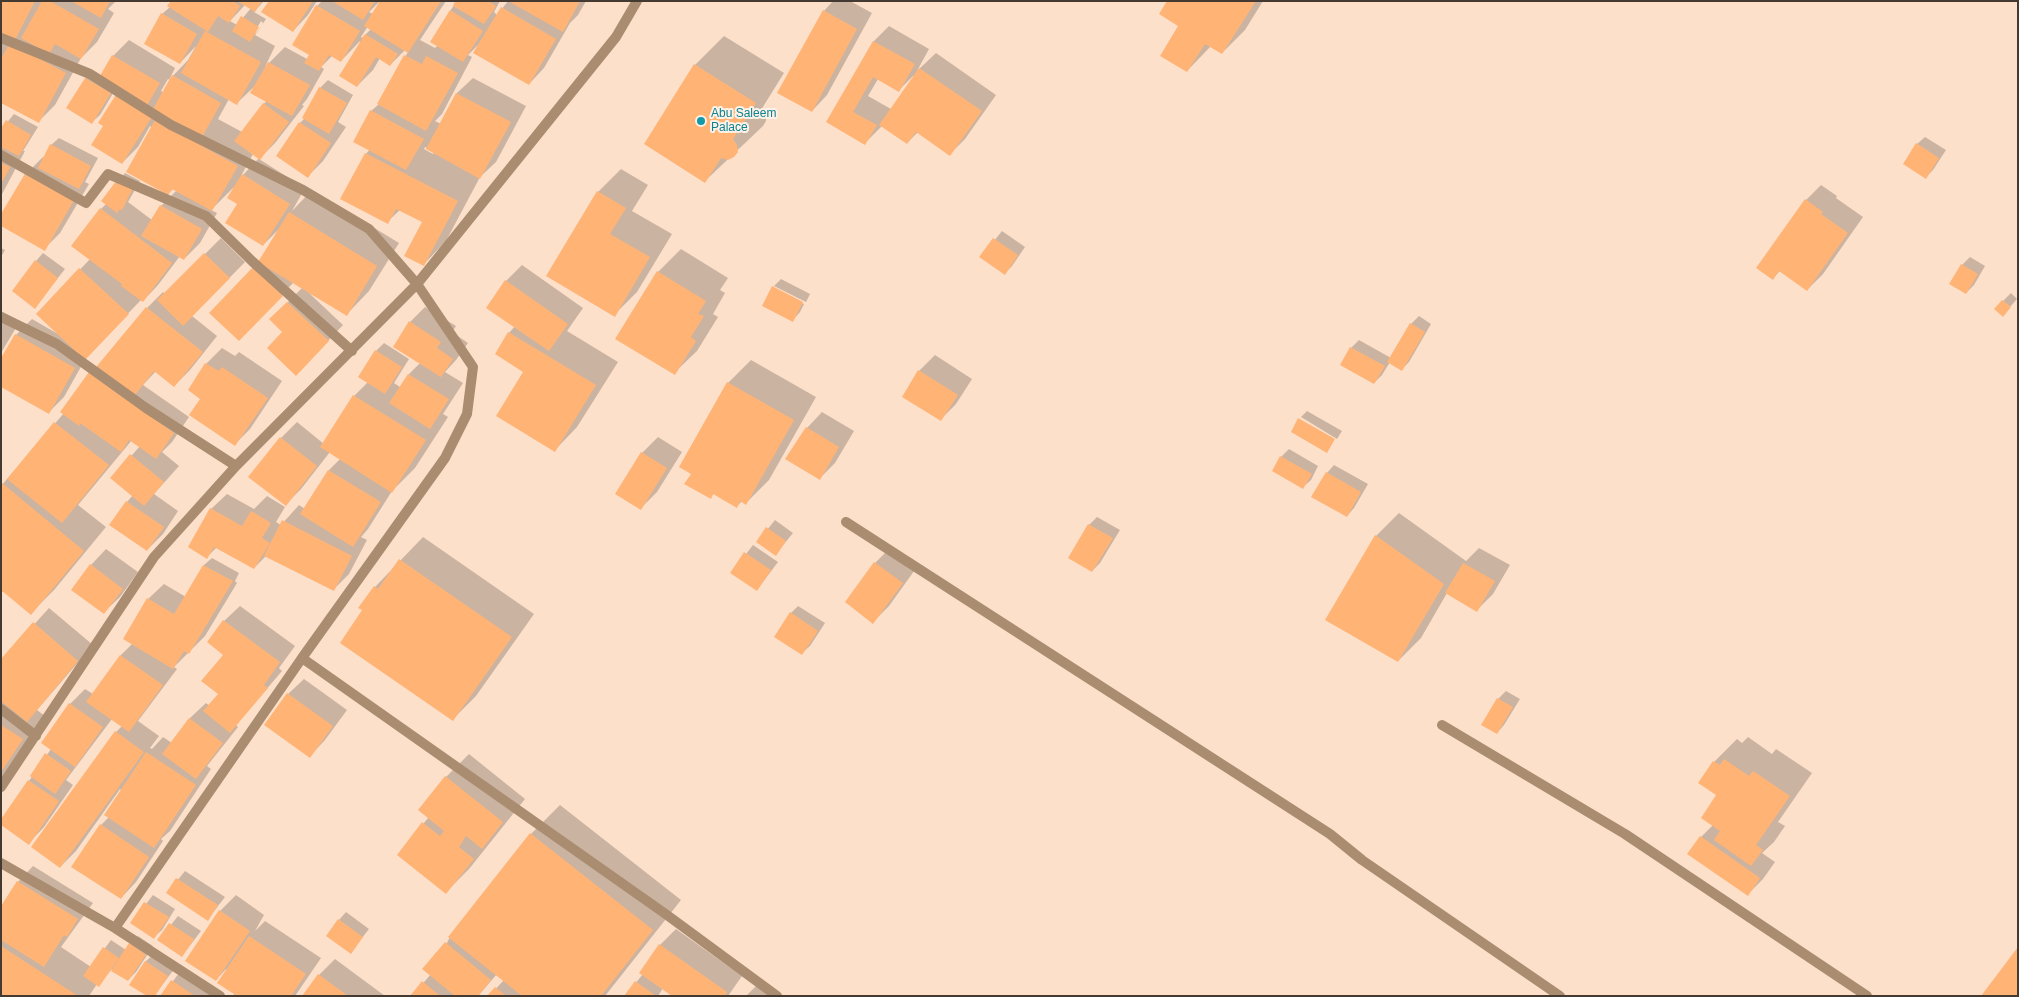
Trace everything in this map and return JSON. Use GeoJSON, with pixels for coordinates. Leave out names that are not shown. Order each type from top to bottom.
{"type":"FeatureCollection","features":[{"type":"Feature","properties":{"kind":"street"},"geometry":{"type":"LineString","coordinates":[[1,787],[154,557],[236,466],[417,284],[616,37],[637,1]]}},
{"type":"Feature","properties":{"kind":"street"},"geometry":{"type":"LineString","coordinates":[[1,38],[90,74],[171,125],[303,190],[369,230],[417,284],[472,367],[467,414],[445,458],[302,658],[115,928]]}},
{"type":"Feature","properties":{"kind":"street"},"geometry":{"type":"LineString","coordinates":[[1,155],[86,203],[108,174],[206,216],[253,262],[352,351]]}},
{"type":"Feature","properties":{"kind":"street"},"geometry":{"type":"LineString","coordinates":[[1,317],[57,344],[146,408],[236,466]]}},
{"type":"Feature","properties":{"kind":"street"},"geometry":{"type":"LineString","coordinates":[[846,522],[1330,834],[1362,860],[1560,996]]}},
{"type":"Feature","properties":{"kind":"street"},"geometry":{"type":"LineString","coordinates":[[302,658],[667,915],[777,996]]}},
{"type":"Feature","properties":{"kind":"street"},"geometry":{"type":"LineString","coordinates":[[1,709],[36,736]]}},
{"type":"Feature","properties":{"kind":"street"},"geometry":{"type":"LineString","coordinates":[[1442,725],[1625,834],[1867,996]]}},
{"type":"Feature","properties":{"kind":"street"},"geometry":{"type":"LineString","coordinates":[[1,862],[115,928],[220,996]]}},
{"type":"Feature","properties":{"kind":"building"},"geometry":{"type":"Polygon","coordinates":[[[1,1],[35,1],[15,40],[1,33],[1,1]]]}},
{"type":"Feature","properties":{"kind":"building"},"geometry":{"type":"Polygon","coordinates":[[[42,1],[50,1],[99,29],[81,59],[55,44],[49,54],[21,38],[42,1]]]}},
{"type":"Feature","properties":{"kind":"building"},"geometry":{"type":"Polygon","coordinates":[[[71,1],[110,1],[101,18],[71,1]]]}},
{"type":"Feature","properties":{"kind":"building"},"geometry":{"type":"Polygon","coordinates":[[[171,1],[233,1],[240,6],[229,23],[218,16],[208,32],[167,6],[171,1]]]}},
{"type":"Feature","properties":{"kind":"building"},"geometry":{"type":"Polygon","coordinates":[[[237,1],[262,1],[255,12],[237,1]]]}},
{"type":"Feature","properties":{"kind":"building"},"geometry":{"type":"Polygon","coordinates":[[[269,1],[313,1],[293,32],[261,12],[269,1]]]}},
{"type":"Feature","properties":{"kind":"building"},"geometry":{"type":"Polygon","coordinates":[[[332,1],[375,1],[363,20],[332,1]]]}},
{"type":"Feature","properties":{"kind":"building"},"geometry":{"type":"Polygon","coordinates":[[[380,1],[441,1],[408,53],[364,26],[380,1]]]}},
{"type":"Feature","properties":{"kind":"building"},"geometry":{"type":"Polygon","coordinates":[[[455,1],[488,1],[496,6],[484,24],[453,6],[455,1]]]}},
{"type":"Feature","properties":{"kind":"building"},"geometry":{"type":"Polygon","coordinates":[[[508,1],[580,1],[563,32],[508,1]]]}},
{"type":"Feature","properties":{"kind":"building"},"geometry":{"type":"Polygon","coordinates":[[[1167,1],[1256,1],[1222,54],[1205,44],[1187,72],[1160,56],[1178,26],[1159,14],[1167,1]]]}},
{"type":"Feature","properties":{"kind":"building"},"geometry":{"type":"Polygon","coordinates":[[[316,5],[360,31],[341,62],[329,55],[319,71],[304,63],[309,55],[292,45],[316,5]]]}},
{"type":"Feature","properties":{"kind":"building"},"geometry":{"type":"Polygon","coordinates":[[[501,7],[556,39],[529,85],[473,53],[501,7]]]}},
{"type":"Feature","properties":{"kind":"building"},"geometry":{"type":"Polygon","coordinates":[[[450,10],[483,31],[463,62],[430,42],[450,10]]]}},
{"type":"Feature","properties":{"kind":"building"},"geometry":{"type":"Polygon","coordinates":[[[823,10],[857,29],[812,112],[777,93],[823,10]]]}},
{"type":"Feature","properties":{"kind":"building"},"geometry":{"type":"Polygon","coordinates":[[[161,13],[197,34],[180,64],[144,44],[161,13]]]}},
{"type":"Feature","properties":{"kind":"building"},"geometry":{"type":"Polygon","coordinates":[[[241,16],[259,27],[250,42],[232,31],[241,16]]]}},
{"type":"Feature","properties":{"kind":"building"},"geometry":{"type":"Polygon","coordinates":[[[205,31],[261,62],[237,105],[181,73],[205,31]]]}},
{"type":"Feature","properties":{"kind":"building"},"geometry":{"type":"Polygon","coordinates":[[[365,34],[398,54],[390,66],[376,57],[357,87],[339,76],[365,34]]]}},
{"type":"Feature","properties":{"kind":"building"},"geometry":{"type":"Polygon","coordinates":[[[873,41],[915,64],[899,92],[873,77],[853,112],[877,125],[865,145],[826,122],[873,41]]]}},
{"type":"Feature","properties":{"kind":"building"},"geometry":{"type":"Polygon","coordinates":[[[10,43],[66,73],[39,123],[1,103],[1,59],[10,43]]]}},
{"type":"Feature","properties":{"kind":"building"},"geometry":{"type":"Polygon","coordinates":[[[112,55],[160,83],[146,107],[155,112],[122,164],[91,145],[103,126],[98,123],[117,93],[97,81],[112,55]]]}},
{"type":"Feature","properties":{"kind":"building"},"geometry":{"type":"Polygon","coordinates":[[[404,55],[422,64],[426,56],[458,73],[426,131],[377,104],[404,55]]]}},
{"type":"Feature","properties":{"kind":"building"},"geometry":{"type":"Polygon","coordinates":[[[268,62],[310,85],[292,116],[250,93],[268,62]]]}},
{"type":"Feature","properties":{"kind":"building","name":"Abu Saleem Palace"},"geometry":{"type":"Polygon","coordinates":[[[694,64],[756,103],[733,139],[737,145],[738,152],[728,160],[721,158],[705,183],[644,144],[694,64]]]}},
{"type":"Feature","properties":{"kind":"building"},"geometry":{"type":"Polygon","coordinates":[[[919,68],[982,111],[950,156],[916,132],[907,144],[879,125],[919,68]]]}},
{"type":"Feature","properties":{"kind":"building"},"geometry":{"type":"Polygon","coordinates":[[[172,75],[221,103],[202,137],[153,109],[172,75]]]}},
{"type":"Feature","properties":{"kind":"building"},"geometry":{"type":"Polygon","coordinates":[[[85,78],[111,93],[92,124],[66,108],[85,78]]]}},
{"type":"Feature","properties":{"kind":"building"},"geometry":{"type":"Polygon","coordinates":[[[319,87],[347,103],[329,134],[302,118],[319,87]]]}},
{"type":"Feature","properties":{"kind":"building"},"geometry":{"type":"Polygon","coordinates":[[[456,93],[511,122],[480,179],[426,149],[456,93]]]}},
{"type":"Feature","properties":{"kind":"building"},"geometry":{"type":"Polygon","coordinates":[[[263,103],[289,122],[260,160],[234,141],[263,103]]]}},
{"type":"Feature","properties":{"kind":"building"},"geometry":{"type":"Polygon","coordinates":[[[370,110],[424,139],[406,170],[353,142],[370,110]]]}},
{"type":"Feature","properties":{"kind":"building"},"geometry":{"type":"Polygon","coordinates":[[[6,120],[31,135],[19,156],[1,147],[1,128],[6,120]]]}},
{"type":"Feature","properties":{"kind":"building"},"geometry":{"type":"Polygon","coordinates":[[[155,120],[238,166],[212,211],[172,189],[168,195],[126,172],[155,120]]]}},
{"type":"Feature","properties":{"kind":"building"},"geometry":{"type":"Polygon","coordinates":[[[299,122],[331,143],[308,178],[276,156],[299,122]]]}},
{"type":"Feature","properties":{"kind":"building"},"geometry":{"type":"Polygon","coordinates":[[[1916,143],[1939,158],[1926,179],[1903,164],[1916,143]]]}},
{"type":"Feature","properties":{"kind":"building"},"geometry":{"type":"Polygon","coordinates":[[[50,144],[91,166],[79,189],[38,168],[50,144]]]}},
{"type":"Feature","properties":{"kind":"building"},"geometry":{"type":"Polygon","coordinates":[[[365,153],[458,201],[424,266],[404,256],[422,222],[396,209],[388,224],[340,199],[365,153]]]}},
{"type":"Feature","properties":{"kind":"building"},"geometry":{"type":"Polygon","coordinates":[[[1,163],[10,167],[1,184],[1,163]]]}},
{"type":"Feature","properties":{"kind":"building"},"geometry":{"type":"Polygon","coordinates":[[[26,172],[74,200],[45,251],[1,226],[1,214],[26,172]]]}},
{"type":"Feature","properties":{"kind":"building"},"geometry":{"type":"Polygon","coordinates":[[[242,174],[290,204],[263,246],[225,223],[237,204],[227,198],[242,174]]]}},
{"type":"Feature","properties":{"kind":"building"},"geometry":{"type":"Polygon","coordinates":[[[117,180],[133,188],[122,210],[120,209],[117,213],[101,201],[117,180]]]}},
{"type":"Feature","properties":{"kind":"building"},"geometry":{"type":"Polygon","coordinates":[[[597,191],[626,208],[610,234],[650,257],[615,317],[546,276],[597,191]]]}},
{"type":"Feature","properties":{"kind":"building"},"geometry":{"type":"Polygon","coordinates":[[[1805,199],[1823,212],[1821,214],[1848,233],[1807,291],[1779,271],[1773,280],[1756,268],[1805,199]]]}},
{"type":"Feature","properties":{"kind":"building"},"geometry":{"type":"Polygon","coordinates":[[[160,205],[202,229],[184,260],[141,236],[160,205]]]}},
{"type":"Feature","properties":{"kind":"building"},"geometry":{"type":"Polygon","coordinates":[[[100,208],[172,263],[143,302],[71,246],[100,208]]]}},
{"type":"Feature","properties":{"kind":"building"},"geometry":{"type":"Polygon","coordinates":[[[289,212],[377,266],[347,316],[258,262],[289,212]]]}},
{"type":"Feature","properties":{"kind":"building"},"geometry":{"type":"Polygon","coordinates":[[[993,238],[1018,255],[1005,275],[979,257],[993,238]]]}},
{"type":"Feature","properties":{"kind":"building"},"geometry":{"type":"Polygon","coordinates":[[[204,253],[230,278],[183,326],[157,300],[204,253]]]}},
{"type":"Feature","properties":{"kind":"building"},"geometry":{"type":"Polygon","coordinates":[[[35,260],[58,278],[35,309],[12,291],[35,260]]]}},
{"type":"Feature","properties":{"kind":"building"},"geometry":{"type":"Polygon","coordinates":[[[1961,264],[1978,274],[1966,294],[1949,284],[1961,264]]]}},
{"type":"Feature","properties":{"kind":"building"},"geometry":{"type":"Polygon","coordinates":[[[253,267],[283,296],[239,341],[209,313],[253,267]]]}},
{"type":"Feature","properties":{"kind":"building"},"geometry":{"type":"Polygon","coordinates":[[[79,268],[129,314],[85,360],[36,314],[79,268]]]}},
{"type":"Feature","properties":{"kind":"building"},"geometry":{"type":"Polygon","coordinates":[[[657,271],[706,301],[698,314],[704,316],[691,337],[696,341],[675,375],[615,339],[657,271]]]}},
{"type":"Feature","properties":{"kind":"building"},"geometry":{"type":"Polygon","coordinates":[[[505,280],[568,324],[549,351],[486,308],[505,280]]]}},
{"type":"Feature","properties":{"kind":"building"},"geometry":{"type":"Polygon","coordinates":[[[772,286],[803,302],[793,322],[762,306],[772,286]]]}},
{"type":"Feature","properties":{"kind":"building"},"geometry":{"type":"Polygon","coordinates":[[[2002,300],[2011,307],[2003,317],[1994,309],[2002,300]]]}},
{"type":"Feature","properties":{"kind":"building"},"geometry":{"type":"Polygon","coordinates":[[[287,302],[329,341],[296,376],[267,348],[282,332],[269,319],[287,302]]]}},
{"type":"Feature","properties":{"kind":"building"},"geometry":{"type":"Polygon","coordinates":[[[146,307],[203,352],[174,387],[154,371],[134,396],[97,366],[146,307]]]}},
{"type":"Feature","properties":{"kind":"building"},"geometry":{"type":"Polygon","coordinates":[[[409,321],[441,342],[437,348],[453,359],[441,377],[393,347],[409,321]]]}},
{"type":"Feature","properties":{"kind":"building"},"geometry":{"type":"Polygon","coordinates":[[[1410,323],[1425,332],[1402,371],[1387,362],[1410,323]]]}},
{"type":"Feature","properties":{"kind":"building"},"geometry":{"type":"Polygon","coordinates":[[[508,332],[596,385],[555,452],[496,416],[523,372],[495,354],[508,332]]]}},
{"type":"Feature","properties":{"kind":"building"},"geometry":{"type":"Polygon","coordinates":[[[15,334],[75,368],[49,414],[1,387],[1,358],[15,334]]]}},
{"type":"Feature","properties":{"kind":"building"},"geometry":{"type":"Polygon","coordinates":[[[1350,347],[1385,366],[1374,384],[1340,365],[1350,347]]]}},
{"type":"Feature","properties":{"kind":"building"},"geometry":{"type":"Polygon","coordinates":[[[375,350],[402,367],[385,394],[358,377],[375,350]]]}},
{"type":"Feature","properties":{"kind":"building"},"geometry":{"type":"Polygon","coordinates":[[[205,363],[219,371],[222,367],[268,398],[235,446],[189,415],[200,399],[188,390],[205,363]]]}},
{"type":"Feature","properties":{"kind":"building"},"geometry":{"type":"Polygon","coordinates":[[[918,370],[958,395],[941,421],[902,397],[918,370]]]}},
{"type":"Feature","properties":{"kind":"building"},"geometry":{"type":"Polygon","coordinates":[[[89,372],[174,433],[156,459],[129,440],[121,452],[80,423],[79,426],[60,412],[89,372]]]}},
{"type":"Feature","properties":{"kind":"building"},"geometry":{"type":"Polygon","coordinates":[[[408,374],[449,399],[430,429],[389,403],[408,374]]]}},
{"type":"Feature","properties":{"kind":"building"},"geometry":{"type":"Polygon","coordinates":[[[727,382],[794,420],[746,505],[740,501],[737,508],[713,494],[711,499],[684,484],[691,474],[679,467],[727,382]]]}},
{"type":"Feature","properties":{"kind":"building"},"geometry":{"type":"Polygon","coordinates":[[[353,395],[426,440],[392,493],[320,447],[353,395]]]}},
{"type":"Feature","properties":{"kind":"building"},"geometry":{"type":"Polygon","coordinates":[[[1298,418],[1335,439],[1327,453],[1291,432],[1298,418]]]}},
{"type":"Feature","properties":{"kind":"building"},"geometry":{"type":"Polygon","coordinates":[[[54,422],[109,465],[62,523],[7,479],[54,422]]]}},
{"type":"Feature","properties":{"kind":"building"},"geometry":{"type":"Polygon","coordinates":[[[806,427],[839,447],[820,480],[785,459],[806,427]]]}},
{"type":"Feature","properties":{"kind":"building"},"geometry":{"type":"Polygon","coordinates":[[[280,437],[317,466],[286,506],[248,477],[280,437]]]}},
{"type":"Feature","properties":{"kind":"building"},"geometry":{"type":"Polygon","coordinates":[[[641,452],[667,468],[641,510],[615,494],[641,452]]]}},
{"type":"Feature","properties":{"kind":"building"},"geometry":{"type":"Polygon","coordinates":[[[130,454],[164,482],[144,506],[110,478],[130,454]]]}},
{"type":"Feature","properties":{"kind":"building"},"geometry":{"type":"Polygon","coordinates":[[[1280,456],[1312,474],[1303,489],[1272,471],[1280,456]]]}},
{"type":"Feature","properties":{"kind":"building"},"geometry":{"type":"Polygon","coordinates":[[[328,470],[381,502],[353,547],[300,514],[328,470]]]}},
{"type":"Feature","properties":{"kind":"building"},"geometry":{"type":"Polygon","coordinates":[[[1326,472],[1361,492],[1347,517],[1311,497],[1326,472]]]}},
{"type":"Feature","properties":{"kind":"building"},"geometry":{"type":"Polygon","coordinates":[[[2,483],[84,551],[31,615],[1,590],[2,483]]]}},
{"type":"Feature","properties":{"kind":"building"},"geometry":{"type":"Polygon","coordinates":[[[126,501],[164,527],[147,551],[109,525],[126,501]]]}},
{"type":"Feature","properties":{"kind":"building"},"geometry":{"type":"Polygon","coordinates":[[[210,508],[242,526],[251,511],[271,523],[262,538],[270,543],[254,569],[214,547],[207,559],[188,547],[210,508]]]}},
{"type":"Feature","properties":{"kind":"building"},"geometry":{"type":"Polygon","coordinates":[[[282,520],[352,556],[334,591],[264,556],[282,520]]]}},
{"type":"Feature","properties":{"kind":"building"},"geometry":{"type":"Polygon","coordinates":[[[1088,524],[1113,538],[1092,572],[1068,558],[1088,524]]]}},
{"type":"Feature","properties":{"kind":"building"},"geometry":{"type":"Polygon","coordinates":[[[766,527],[786,541],[776,556],[756,542],[766,527]]]}},
{"type":"Feature","properties":{"kind":"building"},"geometry":{"type":"Polygon","coordinates":[[[1375,535],[1444,584],[1398,662],[1325,620],[1375,535]]]}},
{"type":"Feature","properties":{"kind":"building"},"geometry":{"type":"Polygon","coordinates":[[[744,552],[771,570],[757,591],[730,573],[744,552]]]}},
{"type":"Feature","properties":{"kind":"building"},"geometry":{"type":"Polygon","coordinates":[[[399,559],[512,637],[453,721],[340,643],[362,610],[358,608],[374,586],[378,589],[399,559]]]}},
{"type":"Feature","properties":{"kind":"building"},"geometry":{"type":"Polygon","coordinates":[[[874,562],[903,583],[873,624],[845,602],[874,562]]]}},
{"type":"Feature","properties":{"kind":"building"},"geometry":{"type":"Polygon","coordinates":[[[1463,563],[1495,581],[1477,612],[1445,593],[1463,563]]]}},
{"type":"Feature","properties":{"kind":"building"},"geometry":{"type":"Polygon","coordinates":[[[90,564],[123,589],[104,614],[71,590],[90,564]]]}},
{"type":"Feature","properties":{"kind":"building"},"geometry":{"type":"Polygon","coordinates":[[[203,565],[233,581],[189,654],[184,651],[173,669],[123,639],[147,598],[174,614],[203,565]]]}},
{"type":"Feature","properties":{"kind":"building"},"geometry":{"type":"Polygon","coordinates":[[[790,612],[818,631],[802,655],[774,637],[790,612]]]}},
{"type":"Feature","properties":{"kind":"building"},"geometry":{"type":"Polygon","coordinates":[[[223,620],[280,662],[264,685],[268,688],[230,733],[203,711],[218,694],[201,681],[223,655],[207,642],[223,620]]]}},
{"type":"Feature","properties":{"kind":"building"},"geometry":{"type":"Polygon","coordinates":[[[33,622],[78,661],[27,722],[1,701],[1,659],[33,622]]]}},
{"type":"Feature","properties":{"kind":"building"},"geometry":{"type":"Polygon","coordinates":[[[120,655],[163,685],[129,732],[86,702],[120,655]]]}},
{"type":"Feature","properties":{"kind":"building"},"geometry":{"type":"Polygon","coordinates":[[[287,693],[333,726],[310,758],[264,725],[287,693]]]}},
{"type":"Feature","properties":{"kind":"building"},"geometry":{"type":"Polygon","coordinates":[[[1497,698],[1513,707],[1497,734],[1481,725],[1497,698]]]}},
{"type":"Feature","properties":{"kind":"building"},"geometry":{"type":"Polygon","coordinates":[[[69,703],[103,727],[75,767],[41,743],[69,703]]]}},
{"type":"Feature","properties":{"kind":"building"},"geometry":{"type":"Polygon","coordinates":[[[189,718],[223,743],[196,779],[162,754],[189,718]]]}},
{"type":"Feature","properties":{"kind":"building"},"geometry":{"type":"Polygon","coordinates":[[[1,725],[23,739],[1,772],[1,725]]]}},
{"type":"Feature","properties":{"kind":"building"},"geometry":{"type":"Polygon","coordinates":[[[115,731],[144,752],[60,868],[31,847],[115,731]]]}},
{"type":"Feature","properties":{"kind":"building"},"geometry":{"type":"Polygon","coordinates":[[[146,752],[196,785],[154,848],[104,815],[146,752]]]}},
{"type":"Feature","properties":{"kind":"building"},"geometry":{"type":"Polygon","coordinates":[[[45,753],[71,771],[55,794],[30,776],[45,753]]]}},
{"type":"Feature","properties":{"kind":"building"},"geometry":{"type":"Polygon","coordinates":[[[1724,759],[1749,776],[1753,771],[1790,796],[1756,845],[1763,850],[1751,866],[1714,840],[1720,831],[1701,818],[1716,795],[1698,783],[1713,761],[1720,765],[1724,759]]]}},
{"type":"Feature","properties":{"kind":"building"},"geometry":{"type":"Polygon","coordinates":[[[445,776],[503,822],[482,849],[466,836],[459,847],[474,859],[446,894],[397,855],[422,822],[440,836],[444,831],[418,810],[445,776]]]}},
{"type":"Feature","properties":{"kind":"building"},"geometry":{"type":"Polygon","coordinates":[[[28,780],[59,801],[29,845],[1,825],[1,819],[28,780]]]}},
{"type":"Feature","properties":{"kind":"building"},"geometry":{"type":"Polygon","coordinates":[[[100,824],[149,857],[121,899],[71,867],[100,824]]]}},
{"type":"Feature","properties":{"kind":"building"},"geometry":{"type":"Polygon","coordinates":[[[530,833],[653,930],[601,996],[522,996],[448,937],[530,833]]]}},
{"type":"Feature","properties":{"kind":"building"},"geometry":{"type":"Polygon","coordinates":[[[1700,836],[1760,878],[1748,896],[1687,854],[1700,836]]]}},
{"type":"Feature","properties":{"kind":"building"},"geometry":{"type":"Polygon","coordinates":[[[176,878],[218,905],[208,921],[166,893],[176,878]]]}},
{"type":"Feature","properties":{"kind":"building"},"geometry":{"type":"Polygon","coordinates":[[[17,881],[78,919],[67,937],[64,935],[44,967],[1,940],[1,906],[17,881]]]}},
{"type":"Feature","properties":{"kind":"building"},"geometry":{"type":"Polygon","coordinates":[[[144,902],[169,917],[154,939],[130,923],[144,902]]]}},
{"type":"Feature","properties":{"kind":"building"},"geometry":{"type":"Polygon","coordinates":[[[219,910],[250,931],[216,981],[185,961],[219,910]]]}},
{"type":"Feature","properties":{"kind":"building"},"geometry":{"type":"Polygon","coordinates":[[[338,919],[363,937],[351,954],[326,936],[338,919]]]}},
{"type":"Feature","properties":{"kind":"building"},"geometry":{"type":"Polygon","coordinates":[[[169,923],[194,939],[182,957],[157,940],[169,923]]]}},
{"type":"Feature","properties":{"kind":"building"},"geometry":{"type":"Polygon","coordinates":[[[249,936],[306,974],[291,996],[237,996],[217,983],[249,936]]]}},
{"type":"Feature","properties":{"kind":"building"},"geometry":{"type":"Polygon","coordinates":[[[445,942],[491,980],[478,996],[455,996],[422,969],[445,942]]]}},
{"type":"Feature","properties":{"kind":"building"},"geometry":{"type":"Polygon","coordinates":[[[129,943],[146,955],[128,981],[111,971],[129,943]]]}},
{"type":"Feature","properties":{"kind":"building"},"geometry":{"type":"Polygon","coordinates":[[[659,944],[727,992],[725,996],[672,996],[639,973],[659,944]]]}},
{"type":"Feature","properties":{"kind":"building"},"geometry":{"type":"Polygon","coordinates":[[[1,946],[78,996],[1,996],[1,946]]]}},
{"type":"Feature","properties":{"kind":"building"},"geometry":{"type":"Polygon","coordinates":[[[103,947],[119,958],[99,987],[83,976],[103,947]]]}},
{"type":"Feature","properties":{"kind":"building"},"geometry":{"type":"Polygon","coordinates":[[[2018,947],[2018,996],[1981,996],[2018,947]]]}},
{"type":"Feature","properties":{"kind":"building"},"geometry":{"type":"Polygon","coordinates":[[[145,961],[168,976],[155,996],[147,996],[129,985],[145,961]]]}},
{"type":"Feature","properties":{"kind":"building"},"geometry":{"type":"Polygon","coordinates":[[[318,974],[348,996],[302,996],[318,974]]]}},
{"type":"Feature","properties":{"kind":"building"},"geometry":{"type":"Polygon","coordinates":[[[171,980],[195,996],[160,996],[171,980]]]}},
{"type":"Feature","properties":{"kind":"building"},"geometry":{"type":"Polygon","coordinates":[[[422,981],[440,996],[410,996],[422,981]]]}},
{"type":"Feature","properties":{"kind":"building"},"geometry":{"type":"Polygon","coordinates":[[[635,981],[656,996],[624,996],[635,981]]]}},
{"type":"Feature","properties":{"kind":"building"},"geometry":{"type":"Polygon","coordinates":[[[495,987],[506,996],[487,996],[495,987]]]}},
{"type":"Feature","properties":{"kind":"place","name":"Abu Saleem Palace"},"geometry":{"type":"Point","coordinates":[701,121]}}]}
